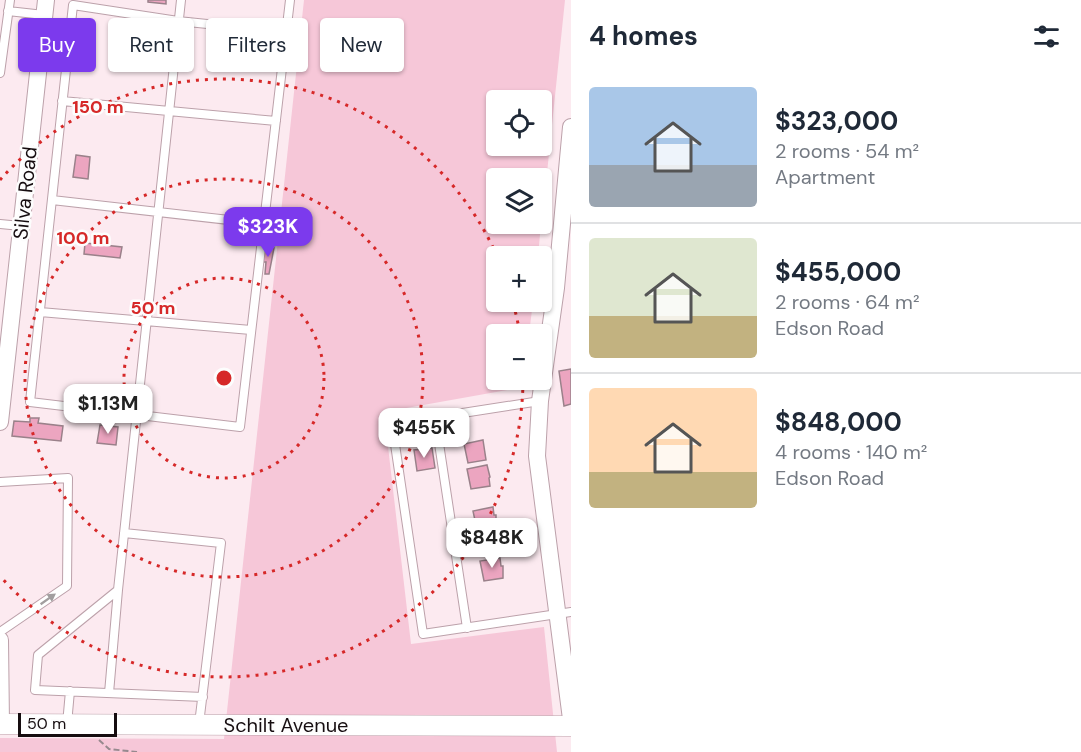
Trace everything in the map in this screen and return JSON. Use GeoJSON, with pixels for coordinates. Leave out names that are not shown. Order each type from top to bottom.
{"type":"FeatureCollection","features":[{"type":"Feature","properties":{"kind":"street","name":"Silva Road"},"geometry":{"type":"LineString","coordinates":[[0,422],[45,8]]}},
{"type":"Feature","properties":{"kind":"street"},"geometry":{"type":"LineString","coordinates":[[571,127],[556,288],[540,401],[537,456],[564,613],[571,719]]}},
{"type":"Feature","properties":{"kind":"street"},"geometry":{"type":"LineString","coordinates":[[0,640],[0,724]]}},
{"type":"Feature","properties":{"kind":"street","name":"Schilt Avenue"},"geometry":{"type":"LineString","coordinates":[[0,724],[571,726]]}},
{"type":"Feature","properties":{"kind":"lane"},"geometry":{"type":"LineString","coordinates":[[0,74],[10,0]]}},
{"type":"Feature","properties":{"kind":"lane"},"geometry":{"type":"LineString","coordinates":[[178,18],[181,0]]}},
{"type":"Feature","properties":{"kind":"lane"},"geometry":{"type":"LineString","coordinates":[[288,18],[290,0]]}},
{"type":"Feature","properties":{"kind":"lane"},"geometry":{"type":"LineString","coordinates":[[158,18],[73,5],[30,402],[240,427],[282,72]]}},
{"type":"Feature","properties":{"kind":"lane"},"geometry":{"type":"LineString","coordinates":[[8,11],[45,8]]}},
{"type":"Feature","properties":{"kind":"lane"},"geometry":{"type":"LineString","coordinates":[[109,693],[172,72]]}},
{"type":"Feature","properties":{"kind":"lane"},"geometry":{"type":"LineString","coordinates":[[62,101],[276,121]]}},
{"type":"Feature","properties":{"kind":"lane"},"geometry":{"type":"LineString","coordinates":[[52,200],[264,224]]}},
{"type":"Feature","properties":{"kind":"lane"},"geometry":{"type":"LineString","coordinates":[[0,224],[21,226]]}},
{"type":"Feature","properties":{"kind":"lane"},"geometry":{"type":"LineString","coordinates":[[40,312],[251,330]]}},
{"type":"Feature","properties":{"kind":"lane"},"geometry":{"type":"LineString","coordinates":[[540,401],[392,424],[423,634],[564,613]]}},
{"type":"Feature","properties":{"kind":"lane"},"geometry":{"type":"LineString","coordinates":[[435,417],[466,628]]}},
{"type":"Feature","properties":{"kind":"lane"},"geometry":{"type":"LineString","coordinates":[[0,482],[68,478],[67,586],[0,632]]}},
{"type":"Feature","properties":{"kind":"lane"},"geometry":{"type":"LineString","coordinates":[[124,533],[221,543],[199,724]]}},
{"type":"Feature","properties":{"kind":"lane"},"geometry":{"type":"LineString","coordinates":[[118,590],[38,655],[34,690],[203,697]]}},
{"type":"Feature","properties":{"kind":"lane"},"geometry":{"type":"LineString","coordinates":[[67,724],[70,691]]}},
{"type":"Feature","properties":{"kind":"path"},"geometry":{"type":"LineString","coordinates":[[92,724],[101,743],[109,749],[137,752]]}},
{"type":"Feature","properties":{"kind":"shaded area"},"geometry":{"type":"Polygon","coordinates":[[[304,0],[565,0],[552,125],[552,90],[486,90],[486,156],[549,156],[548,168],[486,168],[486,234],[540,234],[539,246],[486,246],[486,312],[532,312],[530,324],[486,324],[486,390],[507,390],[384,412],[411,644],[544,627],[557,752],[0,752],[0,738],[224,739],[296,72],[308,72],[308,18],[302,18],[304,0]]]}},
{"type":"Feature","properties":{"kind":"building"},"geometry":{"type":"Polygon","coordinates":[[[148,0],[166,0],[166,4],[148,2],[148,0]]]}},
{"type":"Feature","properties":{"kind":"building"},"geometry":{"type":"Polygon","coordinates":[[[76,155],[90,157],[88,179],[73,177],[76,155]]]}},
{"type":"Feature","properties":{"kind":"building"},"geometry":{"type":"Polygon","coordinates":[[[85,243],[122,247],[120,258],[84,254],[85,243]]]}},
{"type":"Feature","properties":{"kind":"building"},"geometry":{"type":"Polygon","coordinates":[[[264,247],[274,248],[269,274],[265,274],[266,262],[262,262],[264,247]]]}},
{"type":"Feature","properties":{"kind":"building"},"geometry":{"type":"Polygon","coordinates":[[[571,369],[571,404],[564,406],[559,371],[571,369]]]}},
{"type":"Feature","properties":{"kind":"building"},"geometry":{"type":"Polygon","coordinates":[[[30,418],[39,418],[38,423],[63,426],[61,441],[12,436],[14,421],[30,422],[30,418]]]}},
{"type":"Feature","properties":{"kind":"building"},"geometry":{"type":"Polygon","coordinates":[[[100,425],[118,427],[116,445],[97,443],[100,425]]]}},
{"type":"Feature","properties":{"kind":"building"},"geometry":{"type":"Polygon","coordinates":[[[483,440],[486,460],[468,463],[464,444],[483,440]]]}},
{"type":"Feature","properties":{"kind":"building"},"geometry":{"type":"Polygon","coordinates":[[[432,448],[435,468],[417,471],[414,450],[432,448]]]}},
{"type":"Feature","properties":{"kind":"building"},"geometry":{"type":"Polygon","coordinates":[[[487,465],[490,486],[471,489],[467,469],[487,465]]]}},
{"type":"Feature","properties":{"kind":"building"},"geometry":{"type":"Polygon","coordinates":[[[493,507],[496,527],[477,530],[473,511],[493,507]]]}},
{"type":"Feature","properties":{"kind":"building"},"geometry":{"type":"Polygon","coordinates":[[[496,532],[497,541],[499,540],[499,553],[481,556],[476,536],[496,532]]]}},
{"type":"Feature","properties":{"kind":"building"},"geometry":{"type":"Polygon","coordinates":[[[500,558],[503,578],[484,581],[480,561],[500,558]]]}}]}
